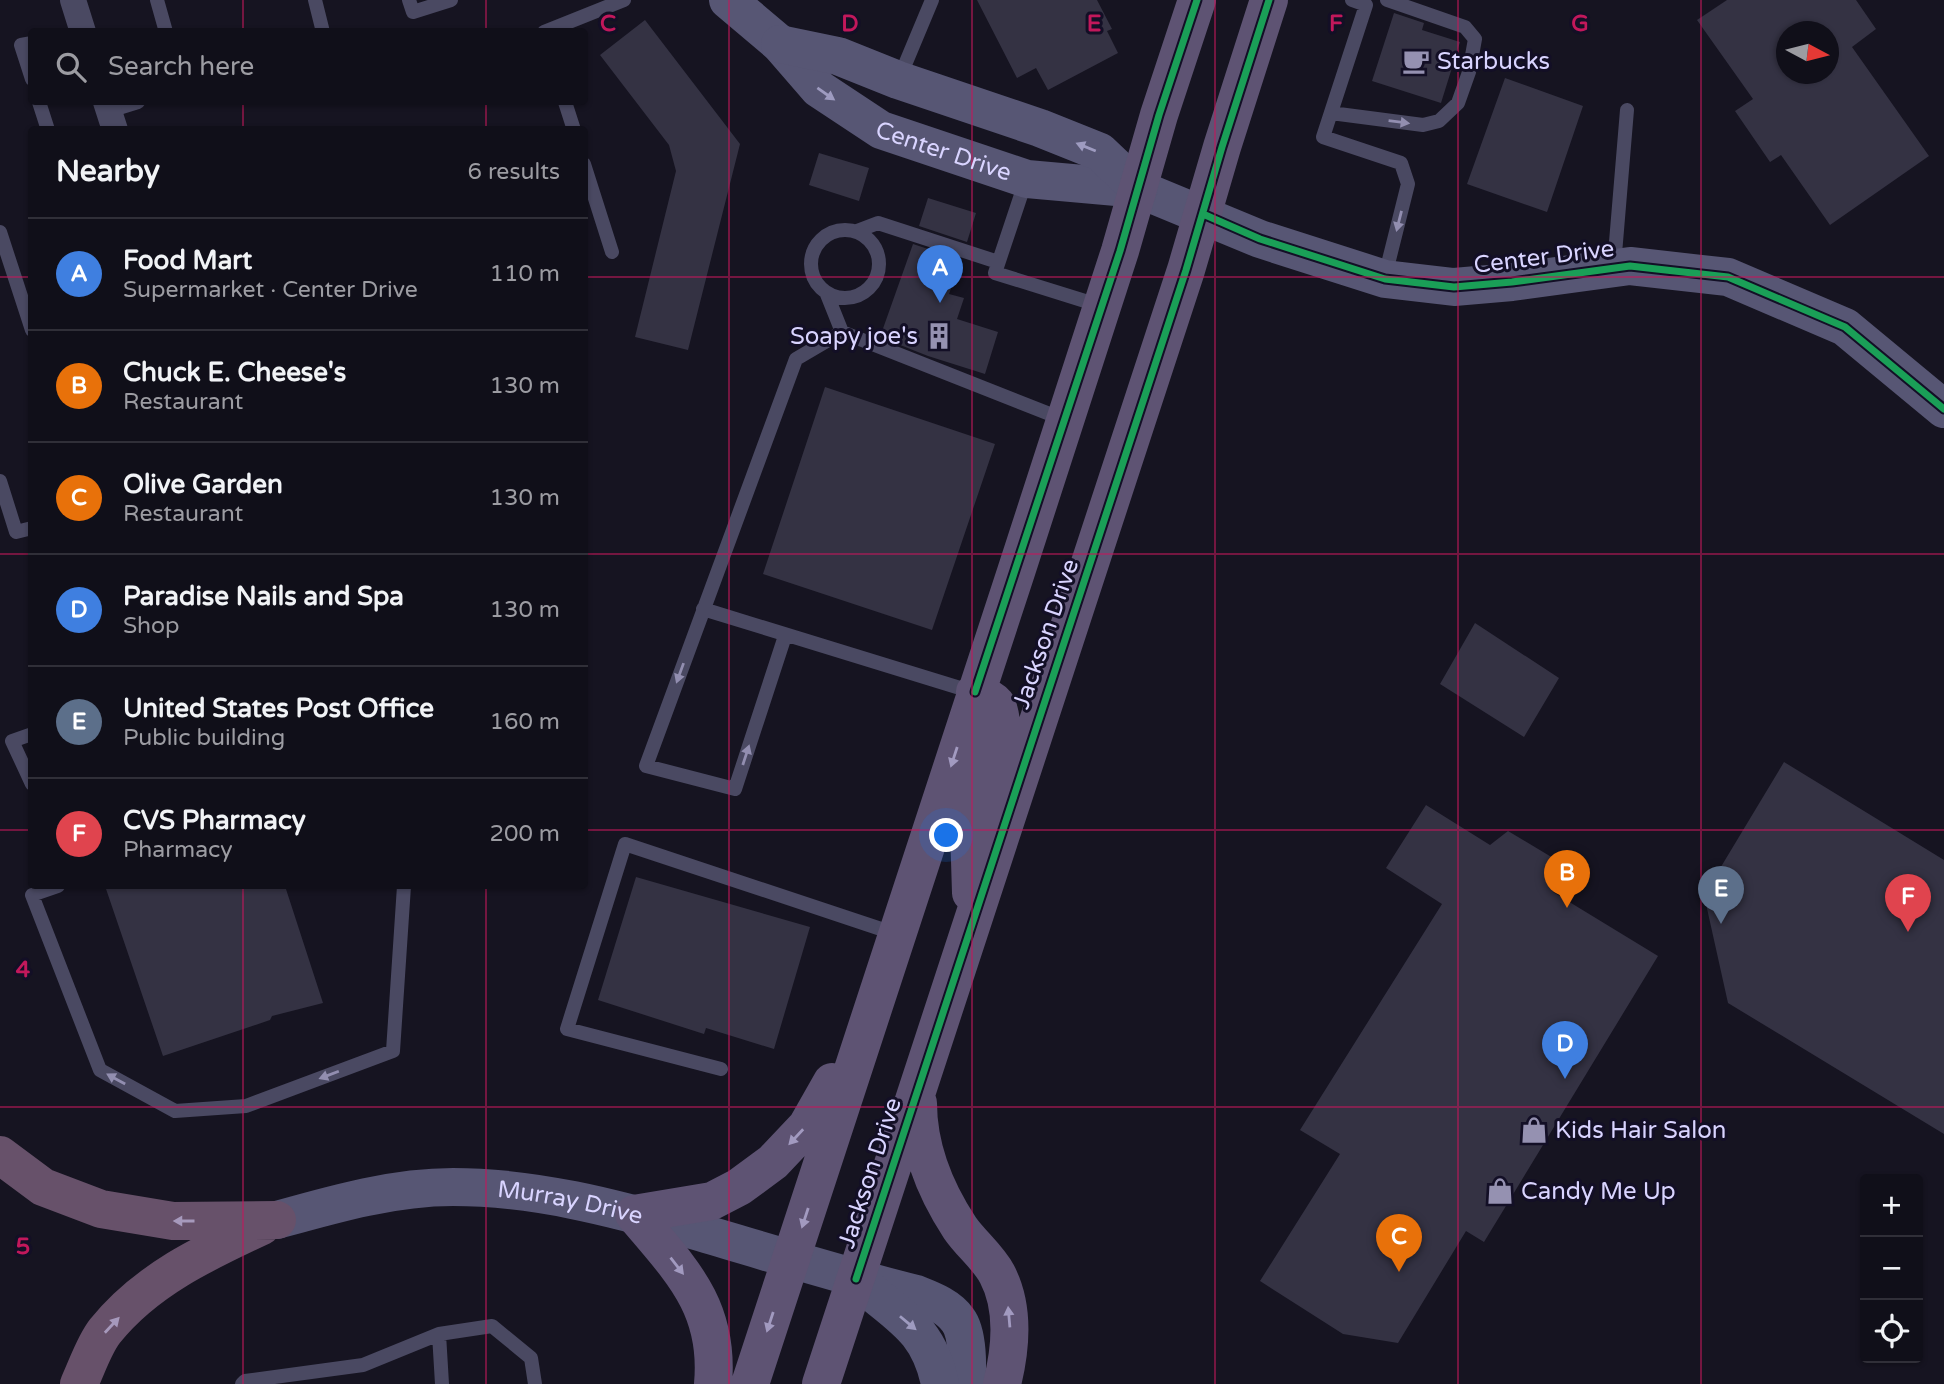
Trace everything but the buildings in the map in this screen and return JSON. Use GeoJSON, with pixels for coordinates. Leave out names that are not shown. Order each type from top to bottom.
{"type":"FeatureCollection","features":[{"type":"Feature","properties":{"kind":"highway"},"geometry":{"type":"LineString","coordinates":[[0,1155],[43,1187],[101,1209],[173,1221],[277,1220]]}},
{"type":"Feature","properties":{"kind":"highway"},"geometry":{"type":"LineString","coordinates":[[79,1384],[104,1332],[144,1290],[204,1252],[277,1220]]}},
{"type":"Feature","properties":{"kind":"main road","name":"Center Drive"},"geometry":{"type":"LineString","coordinates":[[728,0],[780,44],[818,89],[881,130],[1027,179],[1139,189],[1260,239],[1385,279],[1454,287],[1630,266],[1728,277],[1845,327],[1944,409]]}},
{"type":"Feature","properties":{"kind":"main road","name":"Jackson Drive"},"geometry":{"type":"LineString","coordinates":[[750,1384],[1065,420],[1197,0]]}},
{"type":"Feature","properties":{"kind":"main road","name":"Jackson Drive"},"geometry":{"type":"LineString","coordinates":[[821,1384],[1203,214],[1269,0]]}},
{"type":"Feature","properties":{"kind":"main road","name":"Center Drive"},"geometry":{"type":"LineString","coordinates":[[780,44],[838,57],[1040,128],[1100,152],[1139,189]]}},
{"type":"Feature","properties":{"kind":"main road"},"geometry":{"type":"LineString","coordinates":[[971,923],[970,828],[1001,723],[1000,708],[994,701],[975,692]]}},
{"type":"Feature","properties":{"kind":"main road"},"geometry":{"type":"LineString","coordinates":[[634,1214],[712,1202],[739,1187],[773,1162],[807,1126],[871,1017]]}},
{"type":"Feature","properties":{"kind":"main road"},"geometry":{"type":"LineString","coordinates":[[918,1084],[918,1129],[926,1161],[943,1199],[961,1229],[997,1274],[1008,1305],[1009,1353],[1002,1384]]}},
{"type":"Feature","properties":{"kind":"main road","name":"Murray Drive"},"geometry":{"type":"LineString","coordinates":[[277,1220],[348,1200],[452,1187],[499,1189],[550,1196],[634,1214],[916,1294],[938,1303],[959,1321],[969,1361],[966,1384]]}},
{"type":"Feature","properties":{"kind":"main road"},"geometry":{"type":"LineString","coordinates":[[634,1214],[690,1283],[705,1310],[712,1338],[713,1384]]}},
{"type":"Feature","properties":{"kind":"main road","name":"Murray Drive"},"geometry":{"type":"LineString","coordinates":[[856,1279],[919,1332],[931,1351],[940,1384]]}},
{"type":"Feature","properties":{"kind":"street"},"geometry":{"type":"LineString","coordinates":[[73,0],[79,28]]}},
{"type":"Feature","properties":{"kind":"lane"},"geometry":{"type":"LineString","coordinates":[[157,0],[165,28]]}},
{"type":"Feature","properties":{"kind":"lane"},"geometry":{"type":"LineString","coordinates":[[315,0],[322,28]]}},
{"type":"Feature","properties":{"kind":"lane"},"geometry":{"type":"LineString","coordinates":[[411,6],[451,0]]}},
{"type":"Feature","properties":{"kind":"lane"},"geometry":{"type":"LineString","coordinates":[[554,28],[624,0]]}},
{"type":"Feature","properties":{"kind":"lane"},"geometry":{"type":"LineString","coordinates":[[898,80],[932,0]]}},
{"type":"Feature","properties":{"kind":"lane"},"geometry":{"type":"LineString","coordinates":[[1331,113],[1423,125],[1439,121],[1458,103],[1469,72],[1475,39],[1465,27],[1387,0]]}},
{"type":"Feature","properties":{"kind":"lane"},"geometry":{"type":"LineString","coordinates":[[1363,2],[1323,137],[1401,163],[1408,184],[1385,279]]}},
{"type":"Feature","properties":{"kind":"lane"},"geometry":{"type":"LineString","coordinates":[[28,44],[21,46],[28,67]]}},
{"type":"Feature","properties":{"kind":"lane"},"geometry":{"type":"LineString","coordinates":[[40,105],[47,126]]}},
{"type":"Feature","properties":{"kind":"lane"},"geometry":{"type":"LineString","coordinates":[[110,114],[131,105]]}},
{"type":"Feature","properties":{"kind":"lane"},"geometry":{"type":"LineString","coordinates":[[566,105],[573,126]]}},
{"type":"Feature","properties":{"kind":"lane"},"geometry":{"type":"LineString","coordinates":[[1614,268],[1627,110]]}},
{"type":"Feature","properties":{"kind":"lane"},"geometry":{"type":"LineString","coordinates":[[588,176],[612,251]]}},
{"type":"Feature","properties":{"kind":"lane"},"geometry":{"type":"LineString","coordinates":[[1027,179],[995,273],[1101,306]]}},
{"type":"Feature","properties":{"kind":"lane"},"geometry":{"type":"LineString","coordinates":[[857,231],[878,223],[998,262]]}},
{"type":"Feature","properties":{"kind":"lane"},"geometry":{"type":"LineString","coordinates":[[843,229],[857,231],[869,238],[877,249],[880,262],[878,276],[871,287],[861,295],[837,297],[826,292],[816,282],[811,268],[812,254],[819,242],[830,233],[843,229]]}},
{"type":"Feature","properties":{"kind":"lane"},"geometry":{"type":"LineString","coordinates":[[0,232],[28,318]]}},
{"type":"Feature","properties":{"kind":"lane"},"geometry":{"type":"LineString","coordinates":[[826,292],[842,332],[1065,420]]}},
{"type":"Feature","properties":{"kind":"lane"},"geometry":{"type":"LineString","coordinates":[[785,636],[735,789],[646,766],[796,359],[842,332]]}},
{"type":"Feature","properties":{"kind":"lane"},"geometry":{"type":"LineString","coordinates":[[0,481],[16,532],[28,529]]}},
{"type":"Feature","properties":{"kind":"lane"},"geometry":{"type":"LineString","coordinates":[[704,609],[975,692]]}},
{"type":"Feature","properties":{"kind":"lane"},"geometry":{"type":"LineString","coordinates":[[28,735],[12,741],[28,775]]}},
{"type":"Feature","properties":{"kind":"lane"},"geometry":{"type":"LineString","coordinates":[[721,1069],[567,1029],[625,844],[897,934]]}},
{"type":"Feature","properties":{"kind":"lane"},"geometry":{"type":"LineString","coordinates":[[49,889],[32,895],[100,1070],[175,1111],[246,1106],[393,1051],[404,889]]}},
{"type":"Feature","properties":{"kind":"lane"},"geometry":{"type":"LineString","coordinates":[[242,1384],[245,1381],[363,1365],[439,1334],[492,1326],[531,1358],[535,1384]]}},
{"type":"Feature","properties":{"kind":"lane"},"geometry":{"type":"LineString","coordinates":[[439,1334],[442,1384]]}},
{"type":"Feature","properties":{"kind":"cycle path"},"geometry":{"type":"LineString","coordinates":[[975,692],[1120,251],[1159,115],[1197,0]]}},
{"type":"Feature","properties":{"kind":"cycle path"},"geometry":{"type":"LineString","coordinates":[[856,1279],[1186,270],[1269,0]]}},
{"type":"Feature","properties":{"kind":"cycle path"},"geometry":{"type":"LineString","coordinates":[[1203,214],[1260,239],[1385,279],[1454,287],[1630,266],[1728,277],[1845,327],[1944,409]]}},
{"type":"Feature","properties":{"kind":"place","name":"Starbucks"},"geometry":{"type":"Point","coordinates":[1416,61]}},
{"type":"Feature","properties":{"kind":"place","name":"Food Mart"},"geometry":{"type":"Point","coordinates":[940,303]}},
{"type":"Feature","properties":{"kind":"place","name":"Soapy joe's"},"geometry":{"type":"Point","coordinates":[939,336]}},
{"type":"Feature","properties":{"kind":"place","name":"Chuck E. Cheese's"},"geometry":{"type":"Point","coordinates":[1567,908]}},
{"type":"Feature","properties":{"kind":"place","name":"United States Post Office"},"geometry":{"type":"Point","coordinates":[1721,924]}},
{"type":"Feature","properties":{"kind":"place","name":"CVS Pharmacy"},"geometry":{"type":"Point","coordinates":[1908,932]}},
{"type":"Feature","properties":{"kind":"place","name":"Paradise Nails and Spa"},"geometry":{"type":"Point","coordinates":[1565,1079]}},
{"type":"Feature","properties":{"kind":"place","name":"Kids Hair Salon"},"geometry":{"type":"Point","coordinates":[1534,1130]}},
{"type":"Feature","properties":{"kind":"place","name":"Candy Me Up"},"geometry":{"type":"Point","coordinates":[1500,1191]}},
{"type":"Feature","properties":{"kind":"place","name":"Olive Garden"},"geometry":{"type":"Point","coordinates":[1399,1272]}}]}
